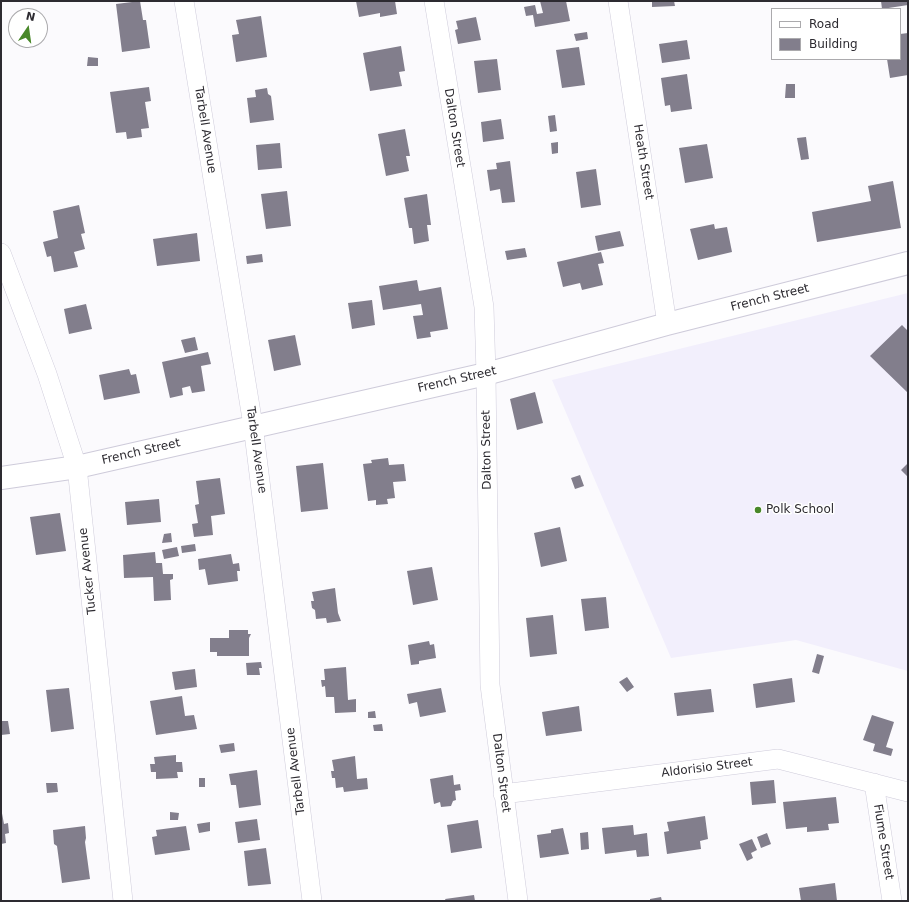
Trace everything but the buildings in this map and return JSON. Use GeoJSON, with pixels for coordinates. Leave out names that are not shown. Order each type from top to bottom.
{"type":"FeatureCollection","features":[{"type":"Feature","properties":{"kind":"street","name":"Tarbell Avenue"},"geometry":{"type":"LineString","coordinates":[[184,1],[253,425],[312,901]]}},
{"type":"Feature","properties":{"kind":"street","name":"Dalton Street"},"geometry":{"type":"LineString","coordinates":[[434,1],[484,307],[490,685],[518,901]]}},
{"type":"Feature","properties":{"kind":"street","name":"Heath Street"},"geometry":{"type":"LineString","coordinates":[[618,1],[668,324]]}},
{"type":"Feature","properties":{"kind":"street","name":"Tucker Avenue"},"geometry":{"type":"LineString","coordinates":[[1,253],[47,374],[77,466],[123,901]]}},
{"type":"Feature","properties":{"kind":"street","name":"French Street"},"geometry":{"type":"LineString","coordinates":[[1,478],[77,466],[253,425],[486,374],[668,324],[908,263]]}},
{"type":"Feature","properties":{"kind":"street","name":"Aldorisio Street"},"geometry":{"type":"LineString","coordinates":[[503,794],[778,759],[908,792]]}},
{"type":"Feature","properties":{"kind":"street","name":"Fiume Street"},"geometry":{"type":"LineString","coordinates":[[874,783],[892,901]]}},
{"type":"Feature","properties":{"kind":"shaded area","name":"Polk School"},"geometry":{"type":"Polygon","coordinates":[[[908,293],[908,671],[796,640],[671,658],[552,380],[908,293]]]}},
{"type":"Feature","properties":{"kind":"place","name":"Polk School"},"geometry":{"type":"Point","coordinates":[758,510]}}]}
